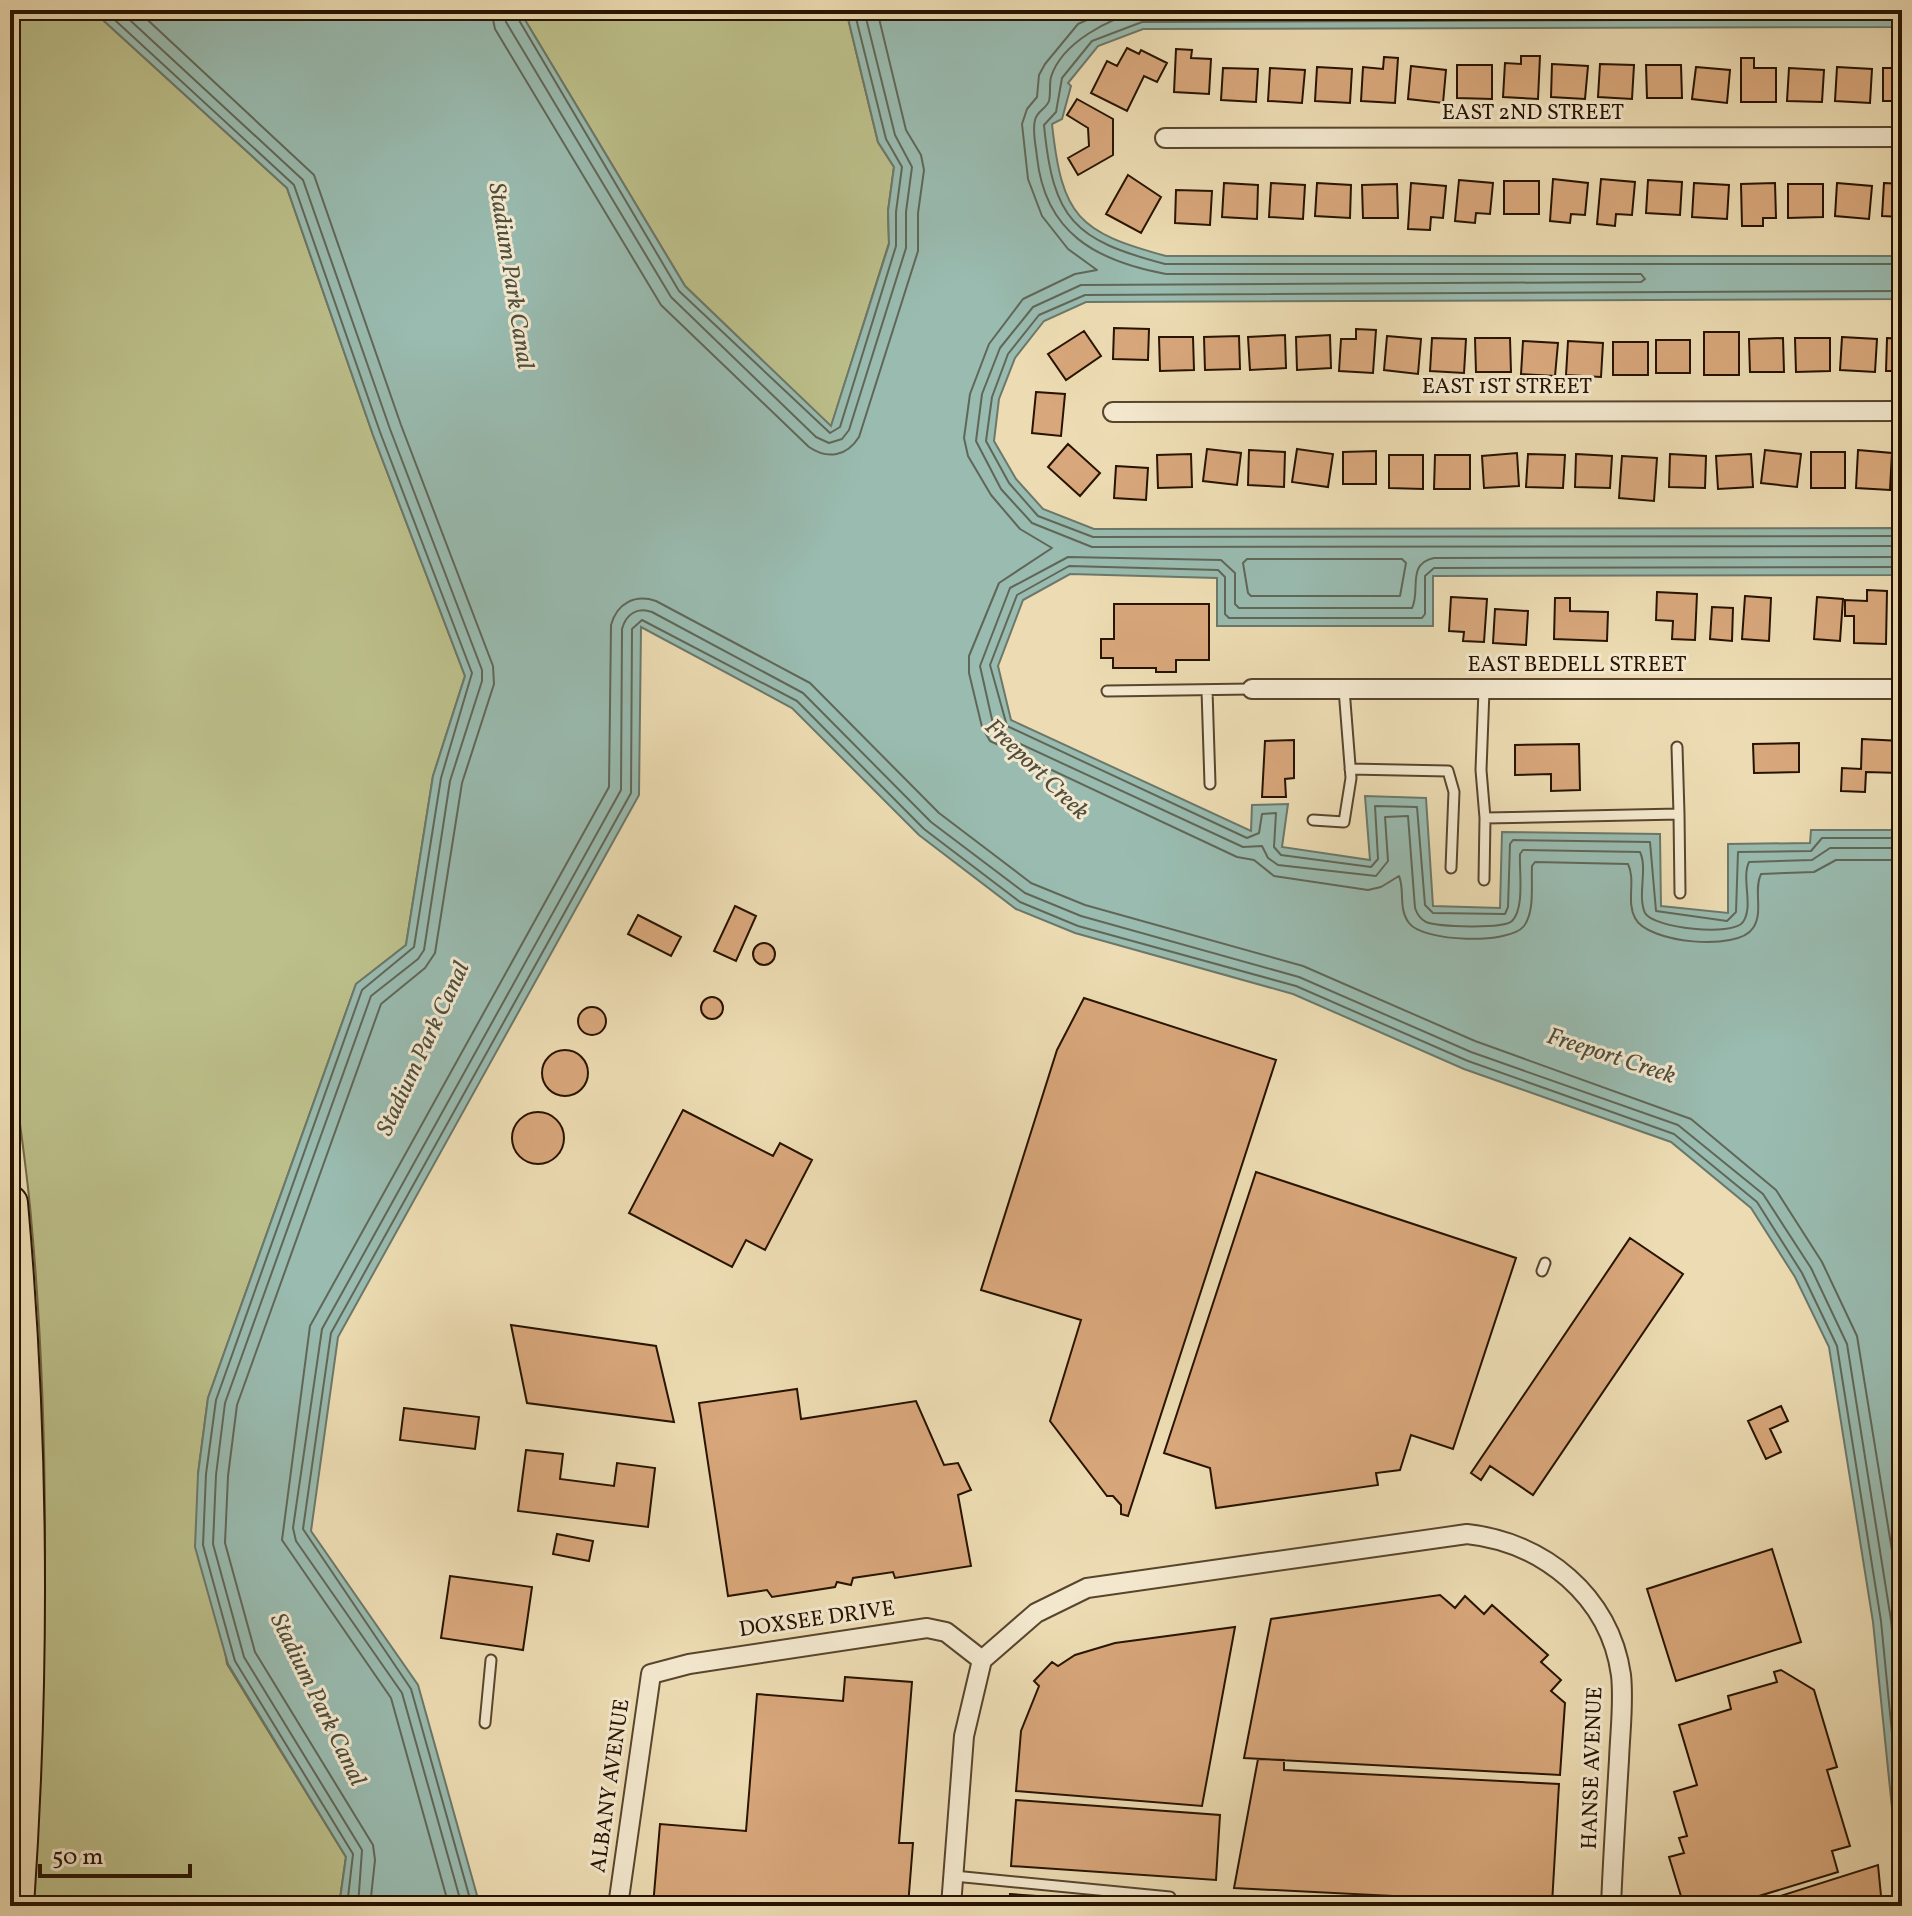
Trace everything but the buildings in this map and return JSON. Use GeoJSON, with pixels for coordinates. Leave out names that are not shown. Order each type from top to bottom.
{"type":"FeatureCollection","features":[{"type":"Feature","properties":{"kind":"highway"},"geometry":{"type":"LineString","coordinates":[[10,1203],[19,1296],[28,1544],[23,1812],[16,1906]]}},
{"type":"Feature","properties":{"kind":"street","name":"EAST 2ND STREET"},"geometry":{"type":"LineString","coordinates":[[1165,138],[1902,137]]}},
{"type":"Feature","properties":{"kind":"street","name":"EAST 1ST STREET"},"geometry":{"type":"LineString","coordinates":[[1113,412],[1902,411]]}},
{"type":"Feature","properties":{"kind":"street","name":"EAST BEDELL STREET"},"geometry":{"type":"LineString","coordinates":[[1252,689],[1902,689]]}},
{"type":"Feature","properties":{"kind":"street","name":"HANSE AVENUE"},"geometry":{"type":"LineString","coordinates":[[982,1660],[1036,1613],[1087,1588],[1467,1534],[1517,1544],[1550,1561],[1581,1590],[1606,1628],[1621,1675],[1611,1906]]}},
{"type":"Feature","properties":{"kind":"street","name":"DOXSEE DRIVE"},"geometry":{"type":"LineString","coordinates":[[651,1674],[689,1664],[927,1628],[946,1632],[982,1660]]}},
{"type":"Feature","properties":{"kind":"street"},"geometry":{"type":"LineString","coordinates":[[951,1906],[964,1736],[982,1660]]}},
{"type":"Feature","properties":{"kind":"street","name":"ALBANY AVENUE"},"geometry":{"type":"LineString","coordinates":[[618,1906],[651,1674]]}},
{"type":"Feature","properties":{"kind":"lane"},"geometry":{"type":"LineString","coordinates":[[1107,691],[1252,689]]}},
{"type":"Feature","properties":{"kind":"lane"},"geometry":{"type":"LineString","coordinates":[[1313,820],[1344,822],[1350,769],[1344,689]]}},
{"type":"Feature","properties":{"kind":"lane"},"geometry":{"type":"LineString","coordinates":[[1207,690],[1210,784]]}},
{"type":"Feature","properties":{"kind":"lane"},"geometry":{"type":"LineString","coordinates":[[1484,690],[1481,770],[1485,818],[1484,880]]}},
{"type":"Feature","properties":{"kind":"lane"},"geometry":{"type":"LineString","coordinates":[[1677,747],[1680,893]]}},
{"type":"Feature","properties":{"kind":"lane"},"geometry":{"type":"LineString","coordinates":[[1350,769],[1448,771],[1454,792],[1451,868]]}},
{"type":"Feature","properties":{"kind":"lane"},"geometry":{"type":"LineString","coordinates":[[1485,818],[1679,814]]}},
{"type":"Feature","properties":{"kind":"lane"},"geometry":{"type":"LineString","coordinates":[[485,1723],[491,1660]]}},
{"type":"Feature","properties":{"kind":"lane"},"geometry":{"type":"LineString","coordinates":[[954,1876],[1170,1897]]}},
{"type":"Feature","properties":{"kind":"green space"},"geometry":{"type":"Polygon","coordinates":[[[10,10],[92,10],[287,188],[373,435],[465,676],[433,776],[406,945],[356,984],[208,1398],[198,1474],[227,1664],[346,1857],[339,1906],[32,1906],[44,1648],[44,1475],[38,1303],[31,1217],[10,1049],[10,10]]]}},
{"type":"Feature","properties":{"kind":"green space"},"geometry":{"type":"Polygon","coordinates":[[[519,10],[846,10],[878,142],[894,167],[888,211],[889,243],[831,427],[685,286],[519,10]]]}},
{"type":"Feature","properties":{"kind":"water"},"geometry":{"type":"Polygon","coordinates":[[[92,10],[519,10],[685,286],[831,426],[889,244],[888,211],[894,167],[878,142],[846,10],[1902,10],[1902,27],[1143,29],[1098,46],[1068,83],[1071,86],[1062,119],[1052,124],[1056,155],[1069,200],[1080,216],[1112,238],[1136,247],[1166,256],[1902,256],[1902,299],[1086,302],[1044,321],[1015,358],[999,399],[994,441],[1016,479],[1043,509],[1094,529],[1902,528],[1902,575],[1433,576],[1433,626],[1217,626],[1217,578],[1070,574],[1023,600],[998,666],[1011,720],[1251,831],[1252,805],[1288,804],[1282,847],[1370,860],[1365,796],[1426,798],[1433,906],[1500,908],[1502,832],[1660,834],[1661,906],[1728,913],[1728,844],[1810,843],[1811,830],[1902,830],[1902,1906],[1873,1622],[1829,1347],[1795,1277],[1751,1208],[1671,1142],[1464,1069],[1293,994],[1075,933],[1016,909],[919,835],[792,708],[641,627],[639,795],[338,1337],[311,1531],[418,1685],[480,1906],[339,1906],[346,1857],[228,1664],[195,1547],[198,1474],[208,1398],[356,984],[406,945],[433,776],[465,676],[373,435],[287,188],[92,10]]]}},
{"type":"Feature","properties":{"kind":"water label","name":"Stadium Park Canal"},"geometry":{"type":"Point","coordinates":[510,276]}},
{"type":"Feature","properties":{"kind":"water label","name":"Freeport Creek"},"geometry":{"type":"Point","coordinates":[1036,770]}},
{"type":"Feature","properties":{"kind":"water label","name":"Stadium Park Canal"},"geometry":{"type":"Point","coordinates":[424,1049]}},
{"type":"Feature","properties":{"kind":"water label","name":"Freeport Creek"},"geometry":{"type":"Point","coordinates":[1611,1057]}},
{"type":"Feature","properties":{"kind":"water label","name":"Stadium Park Canal"},"geometry":{"type":"Point","coordinates":[317,1700]}}]}
